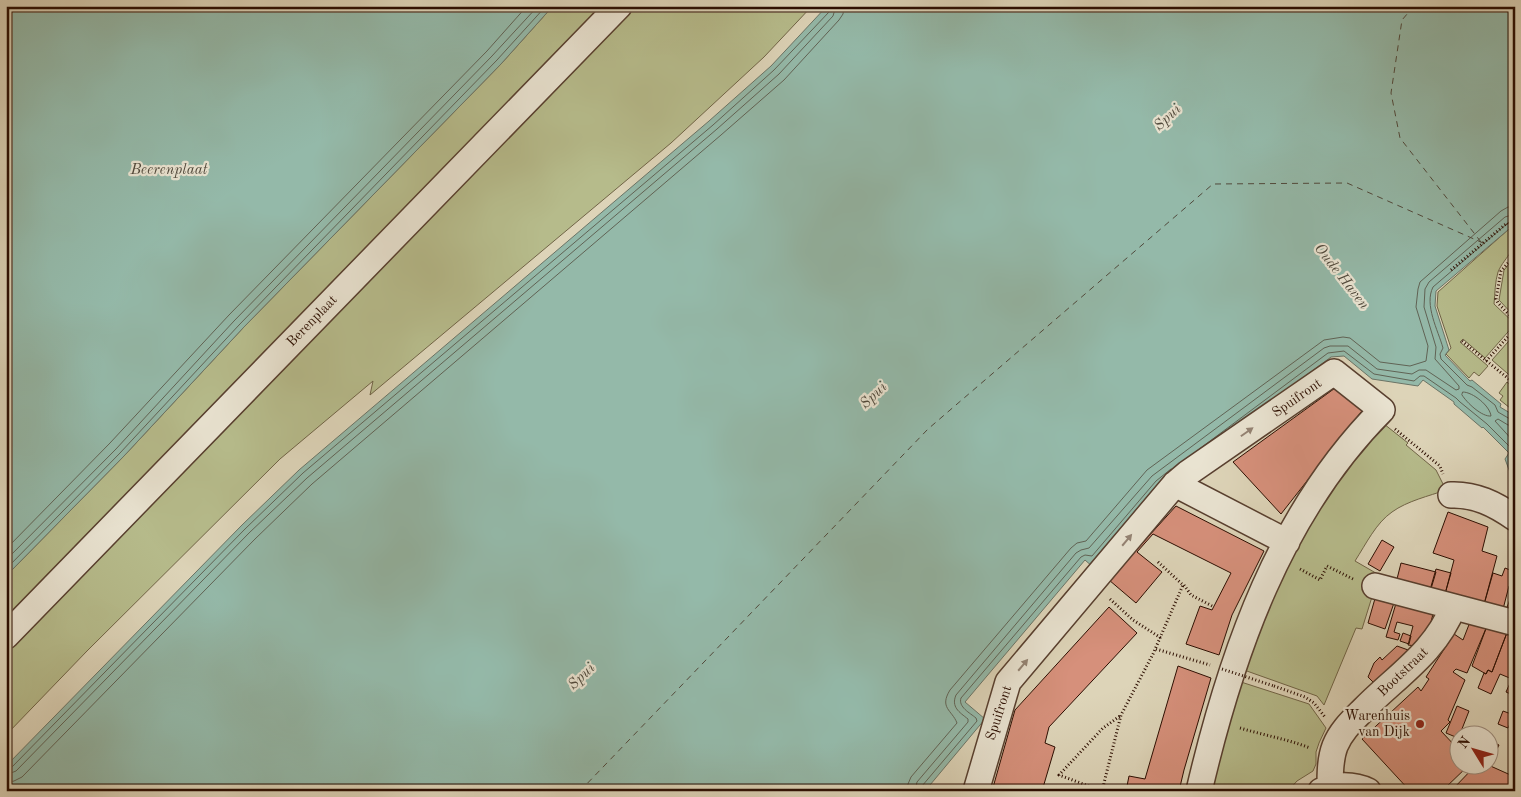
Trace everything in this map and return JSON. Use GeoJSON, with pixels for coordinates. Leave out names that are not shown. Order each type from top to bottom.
{"type":"FeatureCollection","features":[{"type":"Feature","properties":{"kind":"street","name":"Berenplaat"},"geometry":{"type":"LineString","coordinates":[[6,636],[619,6]]}},
{"type":"Feature","properties":{"kind":"street","name":"Spuifront"},"geometry":{"type":"LineString","coordinates":[[976,791],[1008,682],[1175,484],[1188,473],[1334,372],[1382,410],[1383,418]]}},
{"type":"Feature","properties":{"kind":"street"},"geometry":{"type":"LineString","coordinates":[[1199,791],[1226,689],[1269,577],[1291,554],[1302,514],[1327,476],[1348,447],[1383,418]]}},
{"type":"Feature","properties":{"kind":"street"},"geometry":{"type":"LineString","coordinates":[[1175,484],[1291,554]]}},
{"type":"Feature","properties":{"kind":"street"},"geometry":{"type":"LineString","coordinates":[[1451,495],[1465,495],[1482,499],[1515,518]]}},
{"type":"Feature","properties":{"kind":"street"},"geometry":{"type":"LineString","coordinates":[[1366,584],[1515,623]]}},
{"type":"Feature","properties":{"kind":"street","name":"Bootstraat"},"geometry":{"type":"LineString","coordinates":[[1325,789],[1335,745],[1342,733],[1370,702],[1422,654],[1442,629],[1453,607]]}},
{"type":"Feature","properties":{"kind":"street"},"geometry":{"type":"LineString","coordinates":[[1325,789],[1355,787],[1368,791]]}},
{"type":"Feature","properties":{"kind":"path"},"geometry":{"type":"LineString","coordinates":[[1451,270],[1507,223],[1515,232]]}},
{"type":"Feature","properties":{"kind":"path"},"geometry":{"type":"LineString","coordinates":[[1515,255],[1501,271],[1496,299],[1515,321]]}},
{"type":"Feature","properties":{"kind":"path"},"geometry":{"type":"LineString","coordinates":[[1486,361],[1515,329]]}},
{"type":"Feature","properties":{"kind":"path"},"geometry":{"type":"LineString","coordinates":[[1462,341],[1515,384]]}},
{"type":"Feature","properties":{"kind":"path"},"geometry":{"type":"LineString","coordinates":[[1383,418],[1440,466],[1442,471]]}},
{"type":"Feature","properties":{"kind":"path"},"geometry":{"type":"LineString","coordinates":[[1291,554],[1320,580],[1327,566],[1366,584]]}},
{"type":"Feature","properties":{"kind":"path"},"geometry":{"type":"LineString","coordinates":[[1157,561],[1191,595],[1214,607]]}},
{"type":"Feature","properties":{"kind":"path"},"geometry":{"type":"LineString","coordinates":[[1121,715],[1103,728],[1059,775],[1102,791],[1121,715],[1156,649],[1183,585]]}},
{"type":"Feature","properties":{"kind":"path"},"geometry":{"type":"LineString","coordinates":[[1113,602],[1133,620],[1161,638]]}},
{"type":"Feature","properties":{"kind":"path"},"geometry":{"type":"LineString","coordinates":[[1156,649],[1205,663]]}},
{"type":"Feature","properties":{"kind":"path"},"geometry":{"type":"LineString","coordinates":[[1222,669],[1305,697]]}},
{"type":"Feature","properties":{"kind":"path"},"geometry":{"type":"LineString","coordinates":[[1239,728],[1270,737],[1290,740]]}},
{"type":"Feature","properties":{"kind":"shaded area"},"geometry":{"type":"Polygon","coordinates":[[[553,6],[609,6],[6,627],[6,576],[124,456],[243,328],[501,64],[553,6]]]}},
{"type":"Feature","properties":{"kind":"shaded area"},"geometry":{"type":"Polygon","coordinates":[[[627,6],[812,6],[764,57],[671,143],[370,395],[373,381],[280,459],[87,651],[6,735],[6,643],[627,6]]]}},
{"type":"Feature","properties":{"kind":"shaded area"},"geometry":{"type":"Polygon","coordinates":[[[1509,229],[1513,247],[1498,272],[1494,304],[1515,324],[1485,358],[1463,339],[1460,342],[1488,366],[1479,376],[1474,372],[1469,378],[1446,354],[1451,348],[1437,306],[1438,292],[1509,229]]]}},
{"type":"Feature","properties":{"kind":"shaded area"},"geometry":{"type":"Polygon","coordinates":[[[1515,257],[1515,317],[1499,300],[1504,270],[1515,257]]]}},
{"type":"Feature","properties":{"kind":"shaded area"},"geometry":{"type":"Polygon","coordinates":[[[1515,334],[1515,380],[1492,360],[1515,334]]]}},
{"type":"Feature","properties":{"kind":"shaded area"},"geometry":{"type":"Polygon","coordinates":[[[1507,382],[1515,389],[1515,412],[1500,400],[1503,396],[1499,393],[1507,382]]]}},
{"type":"Feature","properties":{"kind":"shaded area"},"geometry":{"type":"Polygon","coordinates":[[[1384,424],[1408,443],[1406,445],[1436,470],[1446,490],[1411,502],[1392,512],[1376,528],[1355,561],[1381,576],[1376,584],[1362,629],[1356,628],[1324,705],[1317,696],[1244,670],[1270,603],[1292,554],[1329,493],[1384,424]]]}},
{"type":"Feature","properties":{"kind":"shaded area"},"geometry":{"type":"Polygon","coordinates":[[[1241,682],[1309,704],[1326,728],[1316,752],[1316,764],[1313,771],[1297,781],[1288,791],[1210,791],[1241,682]]]}},
{"type":"Feature","properties":{"kind":"water","name":"Beerenplaat"},"geometry":{"type":"Polygon","coordinates":[[[6,6],[553,6],[501,64],[243,328],[124,456],[6,576],[6,6]]]}},
{"type":"Feature","properties":{"kind":"water"},"geometry":{"type":"Polygon","coordinates":[[[827,6],[1515,6],[1515,224],[1436,291],[1435,306],[1449,350],[1445,355],[1470,381],[1472,380],[1501,404],[1500,407],[1515,416],[1515,486],[1505,459],[1509,453],[1454,402],[1423,380],[1418,386],[1372,379],[1344,356],[1331,357],[1159,484],[1097,556],[1098,562],[1093,567],[1085,560],[965,702],[985,719],[925,791],[6,791],[6,766],[242,525],[299,470],[709,121],[771,66],[827,6]]]}},
{"type":"Feature","properties":{"kind":"building"},"geometry":{"type":"Polygon","coordinates":[[[1342,383],[1369,402],[1281,514],[1233,462],[1342,383]]]}},
{"type":"Feature","properties":{"kind":"building"},"geometry":{"type":"Polygon","coordinates":[[[1176,506],[1264,551],[1232,615],[1219,655],[1186,644],[1200,606],[1212,610],[1231,573],[1153,534],[1137,552],[1162,572],[1136,603],[1109,580],[1176,506]]]}},
{"type":"Feature","properties":{"kind":"building"},"geometry":{"type":"Polygon","coordinates":[[[1448,512],[1488,527],[1482,551],[1497,556],[1483,608],[1445,594],[1454,560],[1433,553],[1448,512]]]}},
{"type":"Feature","properties":{"kind":"building"},"geometry":{"type":"Polygon","coordinates":[[[1382,540],[1394,547],[1380,571],[1368,564],[1382,540]]]}},
{"type":"Feature","properties":{"kind":"building"},"geometry":{"type":"Polygon","coordinates":[[[1401,563],[1436,572],[1430,592],[1396,583],[1401,563]]]}},
{"type":"Feature","properties":{"kind":"building"},"geometry":{"type":"Polygon","coordinates":[[[1505,568],[1515,572],[1515,585],[1514,588],[1509,586],[1502,613],[1483,608],[1493,573],[1502,576],[1505,568]]]}},
{"type":"Feature","properties":{"kind":"building"},"geometry":{"type":"Polygon","coordinates":[[[1436,569],[1451,573],[1445,594],[1430,590],[1436,569]]]}},
{"type":"Feature","properties":{"kind":"building"},"geometry":{"type":"Polygon","coordinates":[[[1515,588],[1515,615],[1505,613],[1515,588]]]}},
{"type":"Feature","properties":{"kind":"building"},"geometry":{"type":"Polygon","coordinates":[[[1376,595],[1395,600],[1385,629],[1368,623],[1376,595]]]}},
{"type":"Feature","properties":{"kind":"building"},"geometry":{"type":"Polygon","coordinates":[[[1397,600],[1434,610],[1429,630],[1416,646],[1408,645],[1413,626],[1397,622],[1394,632],[1400,634],[1398,640],[1386,637],[1397,600]]]}},
{"type":"Feature","properties":{"kind":"building"},"geometry":{"type":"Polygon","coordinates":[[[1109,607],[1137,633],[1049,727],[1045,743],[1055,747],[1042,791],[992,791],[1015,710],[1109,607]]]}},
{"type":"Feature","properties":{"kind":"building"},"geometry":{"type":"Polygon","coordinates":[[[1470,622],[1487,626],[1467,673],[1456,669],[1453,672],[1465,680],[1448,720],[1450,722],[1441,731],[1448,738],[1448,774],[1460,774],[1442,791],[1410,791],[1362,739],[1418,687],[1421,691],[1429,679],[1426,677],[1454,634],[1463,640],[1470,622]]]}},
{"type":"Feature","properties":{"kind":"building"},"geometry":{"type":"Polygon","coordinates":[[[1487,626],[1508,630],[1492,672],[1488,670],[1486,674],[1472,666],[1487,626]]]}},
{"type":"Feature","properties":{"kind":"building"},"geometry":{"type":"Polygon","coordinates":[[[1508,630],[1515,632],[1515,671],[1512,679],[1500,674],[1491,694],[1478,688],[1484,673],[1486,674],[1488,670],[1492,672],[1508,630]]]}},
{"type":"Feature","properties":{"kind":"building"},"geometry":{"type":"Polygon","coordinates":[[[1403,633],[1411,636],[1409,644],[1400,641],[1403,633]]]}},
{"type":"Feature","properties":{"kind":"building"},"geometry":{"type":"Polygon","coordinates":[[[1397,646],[1411,651],[1376,685],[1368,677],[1374,663],[1380,657],[1382,660],[1397,646]]]}},
{"type":"Feature","properties":{"kind":"building"},"geometry":{"type":"Polygon","coordinates":[[[1178,666],[1211,678],[1179,791],[1126,791],[1129,776],[1145,779],[1178,666]]]}},
{"type":"Feature","properties":{"kind":"building"},"geometry":{"type":"Polygon","coordinates":[[[1511,681],[1515,682],[1515,696],[1506,692],[1511,681]]]}},
{"type":"Feature","properties":{"kind":"building"},"geometry":{"type":"Polygon","coordinates":[[[1457,706],[1469,711],[1464,724],[1450,724],[1457,706]]]}},
{"type":"Feature","properties":{"kind":"building"},"geometry":{"type":"Polygon","coordinates":[[[1503,711],[1514,715],[1508,728],[1498,724],[1503,711]]]}},
{"type":"Feature","properties":{"kind":"building"},"geometry":{"type":"Polygon","coordinates":[[[1498,769],[1515,777],[1515,791],[1451,791],[1467,774],[1498,774],[1498,769]]]}},
{"type":"Feature","properties":{"kind":"ferry route"},"geometry":{"type":"LineString","coordinates":[[1414,6],[1402,20],[1391,93],[1400,138],[1481,242]]}},
{"type":"Feature","properties":{"kind":"ferry route"},"geometry":{"type":"LineString","coordinates":[[580,791],[928,429],[1213,184],[1347,183],[1483,243]]}},
{"type":"Feature","properties":{"kind":"place","name":"Warenhuis van Dijk"},"geometry":{"type":"Point","coordinates":[1420,724]}},
{"type":"Feature","properties":{"kind":"water label","name":"Spui"},"geometry":{"type":"Point","coordinates":[1168,118]}},
{"type":"Feature","properties":{"kind":"water label","name":"Oude Haven"},"geometry":{"type":"Point","coordinates":[1341,277]}},
{"type":"Feature","properties":{"kind":"water label","name":"Spui"},"geometry":{"type":"Point","coordinates":[874,396]}},
{"type":"Feature","properties":{"kind":"water label","name":"Spui"},"geometry":{"type":"Point","coordinates":[582,677]}}]}
